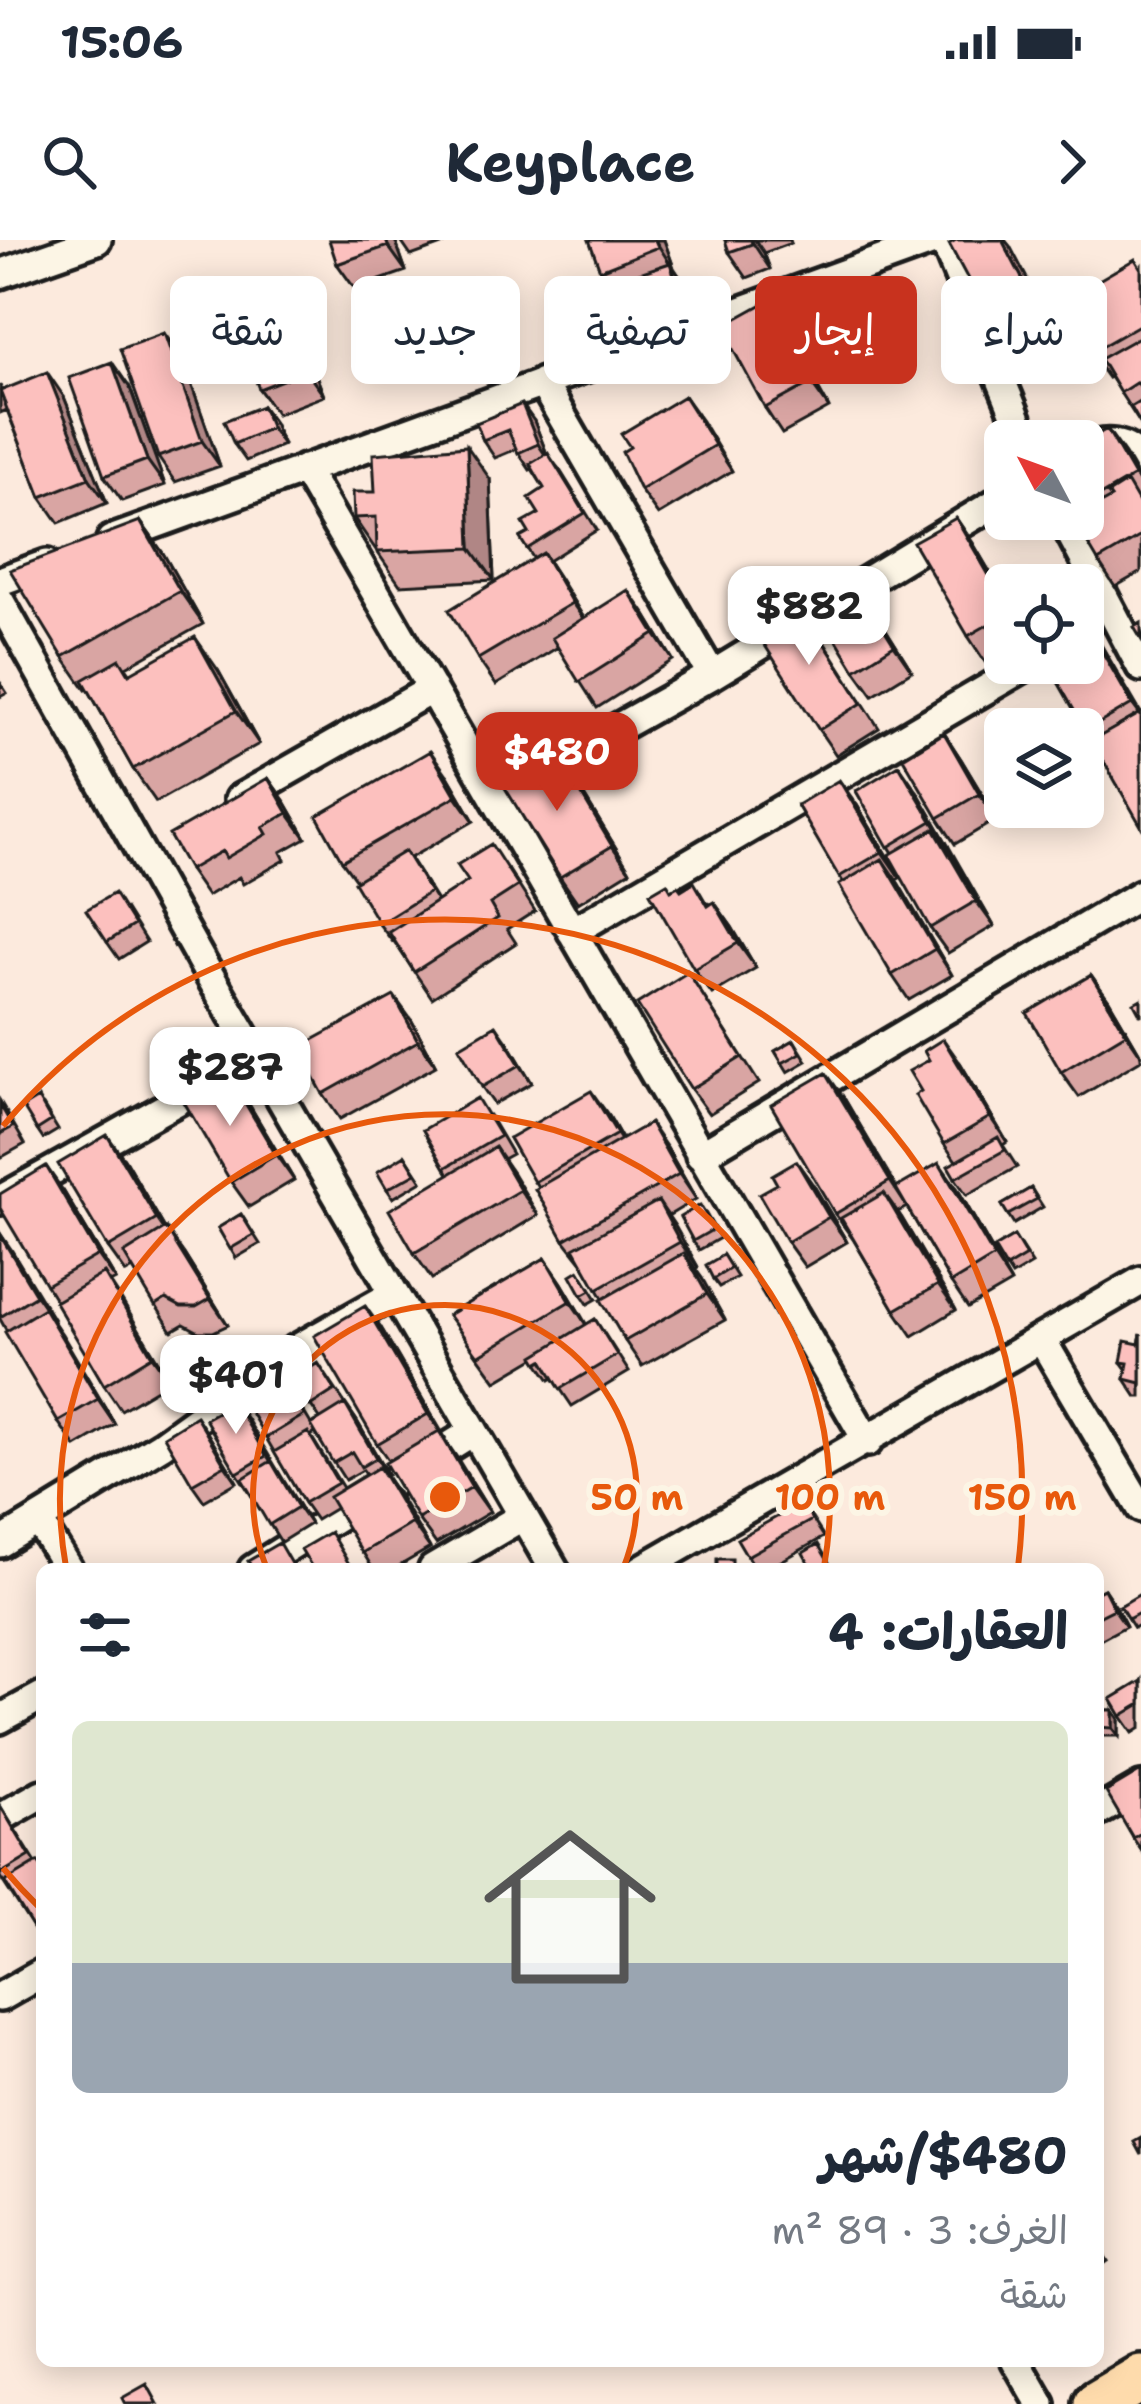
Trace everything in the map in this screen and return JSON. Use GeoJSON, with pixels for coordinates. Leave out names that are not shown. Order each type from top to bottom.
{"type":"FeatureCollection","features":[{"type":"Feature","properties":{"kind":"main road"},"geometry":{"type":"LineString","coordinates":[[1097,2404],[1141,2378]]}},
{"type":"Feature","properties":{"kind":"street"},"geometry":{"type":"LineString","coordinates":[[0,274],[97,240]]}},
{"type":"Feature","properties":{"kind":"street"},"geometry":{"type":"LineString","coordinates":[[0,581],[940,240],[1017,420]]}},
{"type":"Feature","properties":{"kind":"street"},"geometry":{"type":"LineString","coordinates":[[542,382],[712,675]]}},
{"type":"Feature","properties":{"kind":"street"},"geometry":{"type":"LineString","coordinates":[[1104,444],[1128,448],[1141,462]]}},
{"type":"Feature","properties":{"kind":"street"},"geometry":{"type":"LineString","coordinates":[[304,469],[868,1442]]}},
{"type":"Feature","properties":{"kind":"street"},"geometry":{"type":"LineString","coordinates":[[494,797],[712,675],[984,510]]}},
{"type":"Feature","properties":{"kind":"street"},"geometry":{"type":"LineString","coordinates":[[1074,540],[1141,667]]}},
{"type":"Feature","properties":{"kind":"street"},"geometry":{"type":"LineString","coordinates":[[0,601],[152,849],[256,1057],[550,1563]]}},
{"type":"Feature","properties":{"kind":"street"},"geometry":{"type":"LineString","coordinates":[[1104,619],[1113,614]]}},
{"type":"Feature","properties":{"kind":"street"},"geometry":{"type":"LineString","coordinates":[[572,932],[994,684]]}},
{"type":"Feature","properties":{"kind":"street"},"geometry":{"type":"LineString","coordinates":[[224,807],[432,688]]}},
{"type":"Feature","properties":{"kind":"street"},"geometry":{"type":"LineString","coordinates":[[700,1155],[1141,894]]}},
{"type":"Feature","properties":{"kind":"street"},"geometry":{"type":"LineString","coordinates":[[0,1199],[256,1057]]}},
{"type":"Feature","properties":{"kind":"street"},"geometry":{"type":"LineString","coordinates":[[653,1563],[1141,1281]]}},
{"type":"Feature","properties":{"kind":"street"},"geometry":{"type":"LineString","coordinates":[[0,1543],[161,1444],[284,1356],[394,1294]]}},
{"type":"Feature","properties":{"kind":"street"},"geometry":{"type":"LineString","coordinates":[[1042,1340],[1141,1508]]}},
{"type":"Feature","properties":{"kind":"street"},"geometry":{"type":"LineString","coordinates":[[264,1563],[474,1431]]}},
{"type":"Feature","properties":{"kind":"street"},"geometry":{"type":"LineString","coordinates":[[443,1563],[523,1516]]}},
{"type":"Feature","properties":{"kind":"street"},"geometry":{"type":"LineString","coordinates":[[38,1520],[64,1563]]}},
{"type":"Feature","properties":{"kind":"street"},"geometry":{"type":"LineString","coordinates":[[0,1719],[36,1699]]}},
{"type":"Feature","properties":{"kind":"street"},"geometry":{"type":"LineString","coordinates":[[1104,1809],[1141,1787]]}},
{"type":"Feature","properties":{"kind":"street"},"geometry":{"type":"LineString","coordinates":[[0,1818],[36,1797]]}},
{"type":"Feature","properties":{"kind":"street"},"geometry":{"type":"LineString","coordinates":[[0,1997],[36,1976]]}},
{"type":"Feature","properties":{"kind":"street"},"geometry":{"type":"LineString","coordinates":[[1019,2367],[1041,2404]]}},
{"type":"Feature","properties":{"kind":"building"},"geometry":{"type":"Polygon","coordinates":[[[329,240],[386,240],[388,246],[337,264],[329,240]]]}},
{"type":"Feature","properties":{"kind":"building"},"geometry":{"type":"Polygon","coordinates":[[[589,240],[655,240],[658,247],[600,270],[589,240]]]}},
{"type":"Feature","properties":{"kind":"building"},"geometry":{"type":"Polygon","coordinates":[[[725,240],[751,240],[752,244],[729,252],[725,240]]]}},
{"type":"Feature","properties":{"kind":"building"},"geometry":{"type":"Polygon","coordinates":[[[1002,240],[1021,276],[966,276],[949,244],[1002,240]]]}},
{"type":"Feature","properties":{"kind":"building"},"geometry":{"type":"Polygon","coordinates":[[[1135,259],[1141,269],[1141,324],[1107,343],[1107,276],[1135,259]]]}},
{"type":"Feature","properties":{"kind":"building"},"geometry":{"type":"Polygon","coordinates":[[[670,263],[674,276],[630,276],[670,263]]]}},
{"type":"Feature","properties":{"kind":"building"},"geometry":{"type":"Polygon","coordinates":[[[755,308],[755,384],[809,384],[765,408],[731,345],[731,321],[755,308]]]}},
{"type":"Feature","properties":{"kind":"building"},"geometry":{"type":"Polygon","coordinates":[[[164,333],[170,350],[170,384],[182,384],[202,441],[158,457],[120,349],[164,333]]]}},
{"type":"Feature","properties":{"kind":"building"},"geometry":{"type":"Polygon","coordinates":[[[1141,336],[1141,388],[1137,382],[1120,393],[1107,371],[1107,355],[1141,336]]]}},
{"type":"Feature","properties":{"kind":"building"},"geometry":{"type":"Polygon","coordinates":[[[112,362],[147,460],[104,476],[69,378],[112,362]]]}},
{"type":"Feature","properties":{"kind":"building"},"geometry":{"type":"Polygon","coordinates":[[[47,372],[89,478],[41,497],[0,391],[47,372]]]}},
{"type":"Feature","properties":{"kind":"building"},"geometry":{"type":"Polygon","coordinates":[[[684,396],[715,445],[640,490],[622,452],[630,447],[621,434],[684,396]]]}},
{"type":"Feature","properties":{"kind":"building"},"geometry":{"type":"Polygon","coordinates":[[[1141,401],[1141,425],[1131,407],[1141,401]]]}},
{"type":"Feature","properties":{"kind":"building"},"geometry":{"type":"Polygon","coordinates":[[[522,404],[538,444],[518,453],[508,430],[483,440],[476,423],[522,404]]]}},
{"type":"Feature","properties":{"kind":"building"},"geometry":{"type":"Polygon","coordinates":[[[262,406],[271,428],[234,444],[224,421],[262,406]]]}},
{"type":"Feature","properties":{"kind":"building"},"geometry":{"type":"Polygon","coordinates":[[[1104,431],[1134,476],[1104,494],[1104,431]]]}},
{"type":"Feature","properties":{"kind":"building"},"geometry":{"type":"Polygon","coordinates":[[[467,446],[471,548],[377,552],[376,517],[354,518],[353,492],[375,492],[373,454],[467,446]]]}},
{"type":"Feature","properties":{"kind":"building"},"geometry":{"type":"Polygon","coordinates":[[[548,453],[585,513],[527,549],[520,538],[529,533],[523,523],[539,514],[529,498],[544,488],[530,464],[548,453]]]}},
{"type":"Feature","properties":{"kind":"building"},"geometry":{"type":"Polygon","coordinates":[[[1127,482],[1141,506],[1141,536],[1098,561],[1086,540],[1104,540],[1108,494],[1127,482]]]}},
{"type":"Feature","properties":{"kind":"building"},"geometry":{"type":"Polygon","coordinates":[[[956,518],[984,567],[984,627],[968,636],[913,542],[956,518]]]}},
{"type":"Feature","properties":{"kind":"building"},"geometry":{"type":"Polygon","coordinates":[[[140,521],[180,591],[63,657],[10,570],[140,521]]]}},
{"type":"Feature","properties":{"kind":"building"},"geometry":{"type":"Polygon","coordinates":[[[543,553],[572,603],[478,659],[449,610],[543,553]]]}},
{"type":"Feature","properties":{"kind":"building"},"geometry":{"type":"Polygon","coordinates":[[[858,587],[894,645],[855,670],[819,611],[858,587]]]}},
{"type":"Feature","properties":{"kind":"building"},"geometry":{"type":"Polygon","coordinates":[[[628,590],[655,634],[579,682],[552,638],[628,590]]]}},
{"type":"Feature","properties":{"kind":"building"},"geometry":{"type":"Polygon","coordinates":[[[800,605],[862,703],[819,730],[757,633],[800,605]]]}},
{"type":"Feature","properties":{"kind":"building"},"geometry":{"type":"Polygon","coordinates":[[[195,637],[236,711],[133,769],[83,680],[120,659],[129,674],[195,637]]]}},
{"type":"Feature","properties":{"kind":"building"},"geometry":{"type":"Polygon","coordinates":[[[1104,655],[1132,704],[1104,720],[1104,708],[1073,708],[1059,684],[1104,684],[1104,655]]]}},
{"type":"Feature","properties":{"kind":"building"},"geometry":{"type":"Polygon","coordinates":[[[1141,713],[1141,826],[1104,762],[1104,734],[1141,713]]]}},
{"type":"Feature","properties":{"kind":"building"},"geometry":{"type":"Polygon","coordinates":[[[944,733],[979,794],[938,818],[903,758],[944,733]]]}},
{"type":"Feature","properties":{"kind":"building"},"geometry":{"type":"Polygon","coordinates":[[[555,750],[612,846],[560,877],[502,783],[555,750]]]}},
{"type":"Feature","properties":{"kind":"building"},"geometry":{"type":"Polygon","coordinates":[[[430,751],[456,796],[342,861],[317,816],[430,751]]]}},
{"type":"Feature","properties":{"kind":"building"},"geometry":{"type":"Polygon","coordinates":[[[899,765],[932,821],[888,847],[856,791],[899,765]]]}},
{"type":"Feature","properties":{"kind":"building"},"geometry":{"type":"Polygon","coordinates":[[[268,778],[288,813],[263,827],[267,834],[226,858],[222,851],[189,870],[169,835],[268,778]]]}},
{"type":"Feature","properties":{"kind":"building"},"geometry":{"type":"Polygon","coordinates":[[[839,780],[882,852],[839,877],[797,805],[839,780]]]}},
{"type":"Feature","properties":{"kind":"building"},"geometry":{"type":"Polygon","coordinates":[[[934,829],[976,901],[930,928],[889,855],[934,829]]]}},
{"type":"Feature","properties":{"kind":"building"},"geometry":{"type":"Polygon","coordinates":[[[491,844],[518,886],[490,904],[498,918],[414,972],[389,932],[468,881],[457,865],[491,844]]]}},
{"type":"Feature","properties":{"kind":"building"},"geometry":{"type":"Polygon","coordinates":[[[405,851],[430,892],[379,924],[354,882],[405,851]]]}},
{"type":"Feature","properties":{"kind":"building"},"geometry":{"type":"Polygon","coordinates":[[[882,859],[935,949],[892,975],[839,885],[882,859]]]}},
{"type":"Feature","properties":{"kind":"building"},"geometry":{"type":"Polygon","coordinates":[[[694,882],[708,906],[714,902],[738,943],[694,969],[650,893],[667,883],[671,890],[678,886],[681,890],[694,882]]]}},
{"type":"Feature","properties":{"kind":"building"},"geometry":{"type":"Polygon","coordinates":[[[114,893],[134,925],[107,942],[86,910],[114,893]]]}},
{"type":"Feature","properties":{"kind":"building"},"geometry":{"type":"Polygon","coordinates":[[[688,972],[742,1057],[691,1089],[637,1004],[688,972]]]}},
{"type":"Feature","properties":{"kind":"building"},"geometry":{"type":"Polygon","coordinates":[[[1091,975],[1126,1033],[1061,1072],[1027,1013],[1091,975]]]}},
{"type":"Feature","properties":{"kind":"building"},"geometry":{"type":"Polygon","coordinates":[[[394,996],[418,1041],[323,1094],[298,1048],[394,996]]]}},
{"type":"Feature","properties":{"kind":"building"},"geometry":{"type":"Polygon","coordinates":[[[496,1025],[520,1065],[482,1087],[459,1047],[496,1025]]]}},
{"type":"Feature","properties":{"kind":"building"},"geometry":{"type":"Polygon","coordinates":[[[943,1039],[990,1117],[944,1144],[915,1095],[921,1091],[909,1071],[929,1060],[924,1051],[943,1039]]]}},
{"type":"Feature","properties":{"kind":"building"},"geometry":{"type":"Polygon","coordinates":[[[794,1040],[801,1053],[782,1063],[775,1051],[794,1040]]]}},
{"type":"Feature","properties":{"kind":"building"},"geometry":{"type":"Polygon","coordinates":[[[826,1073],[890,1181],[835,1214],[771,1105],[826,1073]]]}},
{"type":"Feature","properties":{"kind":"building"},"geometry":{"type":"Polygon","coordinates":[[[229,1076],[276,1155],[231,1182],[184,1102],[229,1076]]]}},
{"type":"Feature","properties":{"kind":"building"},"geometry":{"type":"Polygon","coordinates":[[[591,1091],[617,1134],[534,1182],[509,1138],[591,1091]]]}},
{"type":"Feature","properties":{"kind":"building"},"geometry":{"type":"Polygon","coordinates":[[[38,1098],[51,1121],[37,1130],[23,1107],[38,1098]]]}},
{"type":"Feature","properties":{"kind":"building"},"geometry":{"type":"Polygon","coordinates":[[[477,1098],[500,1136],[445,1168],[423,1130],[477,1098]]]}},
{"type":"Feature","properties":{"kind":"building"},"geometry":{"type":"Polygon","coordinates":[[[0,1105],[13,1127],[0,1134],[0,1105]]]}},
{"type":"Feature","properties":{"kind":"building"},"geometry":{"type":"Polygon","coordinates":[[[650,1123],[679,1174],[564,1240],[535,1189],[650,1123]]]}},
{"type":"Feature","properties":{"kind":"building"},"geometry":{"type":"Polygon","coordinates":[[[107,1135],[157,1219],[108,1248],[58,1164],[107,1135]]]}},
{"type":"Feature","properties":{"kind":"building"},"geometry":{"type":"Polygon","coordinates":[[[998,1137],[1005,1150],[955,1178],[948,1166],[998,1137]]]}},
{"type":"Feature","properties":{"kind":"building"},"geometry":{"type":"Polygon","coordinates":[[[495,1147],[520,1190],[414,1253],[389,1210],[495,1147]]]}},
{"type":"Feature","properties":{"kind":"building"},"geometry":{"type":"Polygon","coordinates":[[[405,1155],[416,1173],[387,1189],[377,1172],[405,1155]]]}},
{"type":"Feature","properties":{"kind":"building"},"geometry":{"type":"Polygon","coordinates":[[[796,1161],[829,1217],[787,1242],[759,1194],[777,1184],[772,1175],[796,1161]]]}},
{"type":"Feature","properties":{"kind":"building"},"geometry":{"type":"Polygon","coordinates":[[[939,1163],[994,1257],[951,1283],[896,1188],[939,1163]]]}},
{"type":"Feature","properties":{"kind":"building"},"geometry":{"type":"Polygon","coordinates":[[[46,1166],[98,1255],[46,1285],[0,1208],[0,1194],[46,1166]]]}},
{"type":"Feature","properties":{"kind":"building"},"geometry":{"type":"Polygon","coordinates":[[[1031,1188],[1037,1199],[1008,1215],[1002,1205],[1031,1188]]]}},
{"type":"Feature","properties":{"kind":"building"},"geometry":{"type":"Polygon","coordinates":[[[884,1193],[938,1285],[895,1310],[841,1218],[884,1193]]]}},
{"type":"Feature","properties":{"kind":"building"},"geometry":{"type":"Polygon","coordinates":[[[658,1201],[680,1242],[597,1289],[574,1248],[658,1201]]]}},
{"type":"Feature","properties":{"kind":"building"},"geometry":{"type":"Polygon","coordinates":[[[700,1205],[714,1229],[693,1241],[680,1217],[700,1205]]]}},
{"type":"Feature","properties":{"kind":"building"},"geometry":{"type":"Polygon","coordinates":[[[241,1214],[254,1235],[230,1249],[218,1228],[241,1214]]]}},
{"type":"Feature","properties":{"kind":"building"},"geometry":{"type":"Polygon","coordinates":[[[166,1228],[210,1299],[196,1307],[181,1307],[166,1299],[155,1306],[124,1254],[166,1228]]]}},
{"type":"Feature","properties":{"kind":"building"},"geometry":{"type":"Polygon","coordinates":[[[0,1235],[36,1295],[0,1317],[0,1235]]]}},
{"type":"Feature","properties":{"kind":"building"},"geometry":{"type":"Polygon","coordinates":[[[1014,1236],[1026,1256],[1006,1268],[994,1248],[1014,1236]]]}},
{"type":"Feature","properties":{"kind":"building"},"geometry":{"type":"Polygon","coordinates":[[[684,1253],[707,1294],[625,1341],[601,1300],[684,1253]]]}},
{"type":"Feature","properties":{"kind":"building"},"geometry":{"type":"Polygon","coordinates":[[[723,1255],[731,1268],[713,1279],[706,1265],[723,1255]]]}},
{"type":"Feature","properties":{"kind":"building"},"geometry":{"type":"Polygon","coordinates":[[[545,1258],[570,1301],[478,1356],[448,1315],[545,1258]]]}},
{"type":"Feature","properties":{"kind":"building"},"geometry":{"type":"Polygon","coordinates":[[[579,1270],[591,1290],[582,1295],[571,1275],[579,1270]]]}},
{"type":"Feature","properties":{"kind":"building"},"geometry":{"type":"Polygon","coordinates":[[[104,1273],[152,1356],[104,1385],[55,1302],[104,1273]]]}},
{"type":"Feature","properties":{"kind":"building"},"geometry":{"type":"Polygon","coordinates":[[[365,1306],[428,1414],[377,1444],[314,1336],[365,1306]]]}},
{"type":"Feature","properties":{"kind":"building"},"geometry":{"type":"Polygon","coordinates":[[[44,1308],[98,1399],[58,1422],[5,1332],[44,1308]]]}},
{"type":"Feature","properties":{"kind":"building"},"geometry":{"type":"Polygon","coordinates":[[[595,1319],[617,1355],[560,1389],[543,1360],[538,1363],[534,1356],[595,1319]]]}},
{"type":"Feature","properties":{"kind":"building"},"geometry":{"type":"Polygon","coordinates":[[[1141,1334],[1141,1383],[1125,1379],[1128,1363],[1121,1362],[1125,1341],[1139,1344],[1141,1334]]]}},
{"type":"Feature","properties":{"kind":"building"},"geometry":{"type":"Polygon","coordinates":[[[318,1363],[335,1390],[310,1406],[293,1379],[318,1363]]]}},
{"type":"Feature","properties":{"kind":"building"},"geometry":{"type":"Polygon","coordinates":[[[278,1371],[304,1415],[266,1438],[240,1394],[278,1371]]]}},
{"type":"Feature","properties":{"kind":"building"},"geometry":{"type":"Polygon","coordinates":[[[235,1402],[266,1456],[237,1473],[205,1419],[235,1402]]]}},
{"type":"Feature","properties":{"kind":"building"},"geometry":{"type":"Polygon","coordinates":[[[345,1404],[376,1458],[361,1467],[352,1452],[333,1463],[311,1425],[345,1404]]]}},
{"type":"Feature","properties":{"kind":"building"},"geometry":{"type":"Polygon","coordinates":[[[196,1416],[225,1465],[192,1484],[164,1436],[196,1416]]]}},
{"type":"Feature","properties":{"kind":"building"},"geometry":{"type":"Polygon","coordinates":[[[439,1431],[472,1487],[418,1519],[385,1463],[439,1431]]]}},
{"type":"Feature","properties":{"kind":"building"},"geometry":{"type":"Polygon","coordinates":[[[308,1432],[338,1483],[304,1503],[274,1452],[308,1432]]]}},
{"type":"Feature","properties":{"kind":"building"},"geometry":{"type":"Polygon","coordinates":[[[271,1461],[298,1507],[269,1525],[242,1479],[271,1461]]]}},
{"type":"Feature","properties":{"kind":"building"},"geometry":{"type":"Polygon","coordinates":[[[379,1467],[412,1523],[362,1553],[329,1497],[379,1467]]]}},
{"type":"Feature","properties":{"kind":"building"},"geometry":{"type":"Polygon","coordinates":[[[802,1503],[812,1520],[747,1556],[737,1539],[802,1503]]]}},
{"type":"Feature","properties":{"kind":"building"},"geometry":{"type":"Polygon","coordinates":[[[330,1532],[348,1563],[309,1563],[301,1549],[330,1532]]]}},
{"type":"Feature","properties":{"kind":"building"},"geometry":{"type":"Polygon","coordinates":[[[279,1543],[291,1563],[249,1563],[279,1543]]]}},
{"type":"Feature","properties":{"kind":"building"},"geometry":{"type":"Polygon","coordinates":[[[818,1544],[829,1563],[809,1563],[803,1553],[818,1544]]]}},
{"type":"Feature","properties":{"kind":"building"},"geometry":{"type":"Polygon","coordinates":[[[1104,1589],[1114,1609],[1104,1614],[1104,1589]]]}},
{"type":"Feature","properties":{"kind":"building"},"geometry":{"type":"Polygon","coordinates":[[[1140,1594],[1141,1612],[1128,1619],[1120,1606],[1140,1594]]]}},
{"type":"Feature","properties":{"kind":"building"},"geometry":{"type":"Polygon","coordinates":[[[1141,1681],[1141,1704],[1121,1716],[1111,1699],[1141,1681]]]}},
{"type":"Feature","properties":{"kind":"building"},"geometry":{"type":"Polygon","coordinates":[[[1104,1710],[1113,1710],[1113,1728],[1104,1727],[1104,1710]]]}},
{"type":"Feature","properties":{"kind":"building"},"geometry":{"type":"Polygon","coordinates":[[[1141,1771],[1141,1833],[1133,1838],[1106,1792],[1141,1771]]]}},
{"type":"Feature","properties":{"kind":"building"},"geometry":{"type":"Polygon","coordinates":[[[0,1808],[30,1856],[0,1874],[0,1808]]]}},
{"type":"Feature","properties":{"kind":"building"},"geometry":{"type":"Polygon","coordinates":[[[36,1863],[36,1929],[34,1930],[5,1882],[36,1863]]]}},
{"type":"Feature","properties":{"kind":"building"},"geometry":{"type":"Polygon","coordinates":[[[147,2384],[158,2404],[125,2404],[122,2398],[147,2384]]]}}]}
